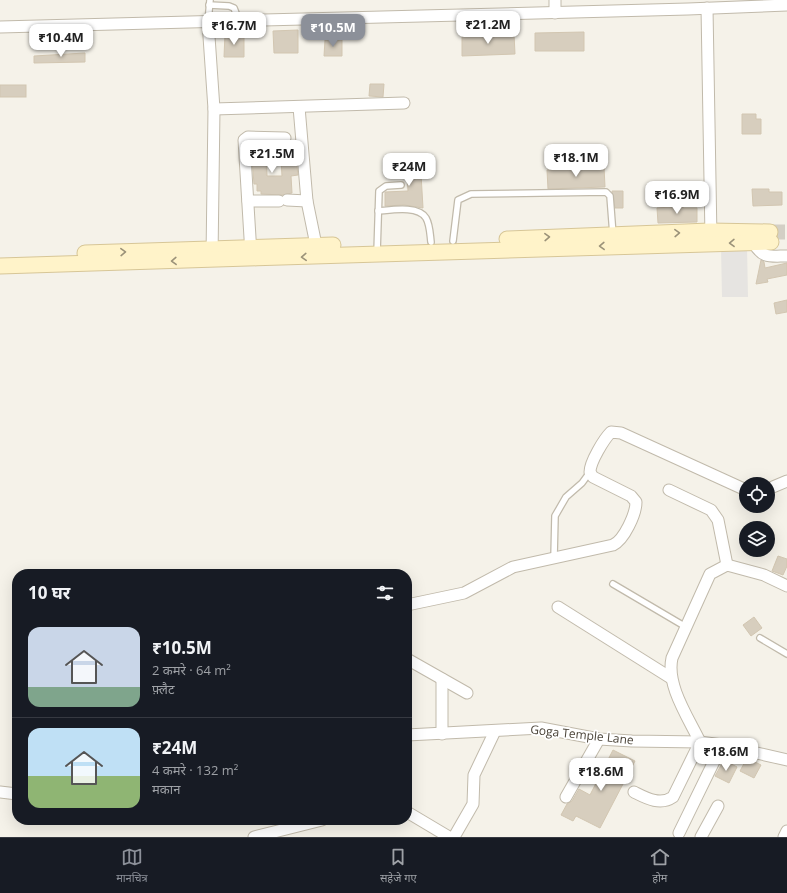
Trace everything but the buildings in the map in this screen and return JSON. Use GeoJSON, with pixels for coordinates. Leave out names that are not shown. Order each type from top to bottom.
{"type":"FeatureCollection","features":[{"type":"Feature","properties":{"kind":"street"},"geometry":{"type":"LineString","coordinates":[[555,0],[555,13]]}},
{"type":"Feature","properties":{"kind":"street"},"geometry":{"type":"LineString","coordinates":[[0,27],[555,13],[787,5]]}},
{"type":"Feature","properties":{"kind":"street"},"geometry":{"type":"LineString","coordinates":[[707,8],[710,237]]}},
{"type":"Feature","properties":{"kind":"street"},"geometry":{"type":"LineString","coordinates":[[208,22],[214,109],[211,254]]}},
{"type":"Feature","properties":{"kind":"street"},"geometry":{"type":"LineString","coordinates":[[214,109],[404,103]]}},
{"type":"Feature","properties":{"kind":"street"},"geometry":{"type":"LineString","coordinates":[[299,107],[307,201],[316,246]]}},
{"type":"Feature","properties":{"kind":"street"},"geometry":{"type":"LineString","coordinates":[[251,253],[244,140],[248,137],[285,138]]}},
{"type":"Feature","properties":{"kind":"street"},"geometry":{"type":"LineString","coordinates":[[248,201],[307,201]]}},
{"type":"Feature","properties":{"kind":"street"},"geometry":{"type":"LineString","coordinates":[[0,257],[251,253],[710,237],[754,242],[770,237],[613,235],[432,242],[377,248],[316,246],[251,253]]}},
{"type":"Feature","properties":{"kind":"street"},"geometry":{"type":"LineString","coordinates":[[754,242],[763,255],[787,256]]}},
{"type":"Feature","properties":{"kind":"street"},"geometry":{"type":"LineString","coordinates":[[0,266],[211,254]]}},
{"type":"Feature","properties":{"kind":"street"},"geometry":{"type":"LineString","coordinates":[[412,604],[464,593],[507,569],[613,545],[619,542],[624,536],[636,502],[631,496],[593,477],[590,472],[606,438],[611,432],[617,432],[739,487]]}},
{"type":"Feature","properties":{"kind":"street"},"geometry":{"type":"LineString","coordinates":[[775,486],[787,481]]}},
{"type":"Feature","properties":{"kind":"street"},"geometry":{"type":"LineString","coordinates":[[669,490],[711,510],[718,520],[727,565]]}},
{"type":"Feature","properties":{"kind":"street"},"geometry":{"type":"LineString","coordinates":[[634,792],[654,801],[668,801],[673,797],[700,742],[671,678],[672,658],[710,574],[727,565],[764,575],[787,586]]}},
{"type":"Feature","properties":{"kind":"street"},"geometry":{"type":"LineString","coordinates":[[558,607],[671,678]]}},
{"type":"Feature","properties":{"kind":"street"},"geometry":{"type":"LineString","coordinates":[[412,662],[467,693]]}},
{"type":"Feature","properties":{"kind":"street"},"geometry":{"type":"LineString","coordinates":[[442,679],[442,734]]}},
{"type":"Feature","properties":{"kind":"street","name":"Goga Temple Lane"},"geometry":{"type":"LineString","coordinates":[[412,735],[541,728],[599,739],[700,742],[722,745],[787,760]]}},
{"type":"Feature","properties":{"kind":"street"},"geometry":{"type":"LineString","coordinates":[[454,837],[473,804],[474,775],[495,731]]}},
{"type":"Feature","properties":{"kind":"street"},"geometry":{"type":"LineString","coordinates":[[566,797],[599,739]]}},
{"type":"Feature","properties":{"kind":"street"},"geometry":{"type":"LineString","coordinates":[[678,833],[722,745]]}},
{"type":"Feature","properties":{"kind":"street"},"geometry":{"type":"LineString","coordinates":[[0,792],[12,793]]}},
{"type":"Feature","properties":{"kind":"street"},"geometry":{"type":"LineString","coordinates":[[701,837],[718,806]]}},
{"type":"Feature","properties":{"kind":"street"},"geometry":{"type":"LineString","coordinates":[[412,815],[449,837]]}},
{"type":"Feature","properties":{"kind":"street"},"geometry":{"type":"LineString","coordinates":[[254,837],[297,825]]}},
{"type":"Feature","properties":{"kind":"street"},"geometry":{"type":"LineString","coordinates":[[784,837],[787,831]]}},
{"type":"Feature","properties":{"kind":"lane"},"geometry":{"type":"LineString","coordinates":[[208,22],[209,2],[234,8],[239,21]]}},
{"type":"Feature","properties":{"kind":"lane"},"geometry":{"type":"LineString","coordinates":[[377,248],[379,191],[386,186],[401,185]]}},
{"type":"Feature","properties":{"kind":"lane"},"geometry":{"type":"LineString","coordinates":[[453,241],[458,200],[471,194],[606,192],[610,196],[613,235]]}},
{"type":"Feature","properties":{"kind":"lane"},"geometry":{"type":"LineString","coordinates":[[378,212],[403,210],[422,213],[427,219],[432,242]]}},
{"type":"Feature","properties":{"kind":"lane"},"geometry":{"type":"LineString","coordinates":[[554,558],[555,516],[566,497],[582,483],[590,472]]}},
{"type":"Feature","properties":{"kind":"lane"},"geometry":{"type":"LineString","coordinates":[[613,584],[686,628]]}},
{"type":"Feature","properties":{"kind":"lane"},"geometry":{"type":"LineString","coordinates":[[760,638],[787,654]]}},
{"type":"Feature","properties":{"kind":"shaded area"},"geometry":{"type":"Polygon","coordinates":[[[747,246],[748,297],[722,297],[721,247],[747,246]]]}},
{"type":"Feature","properties":{"kind":"tunnel"},"geometry":{"type":"LineString","coordinates":[[770,232],[787,232]]}}]}
